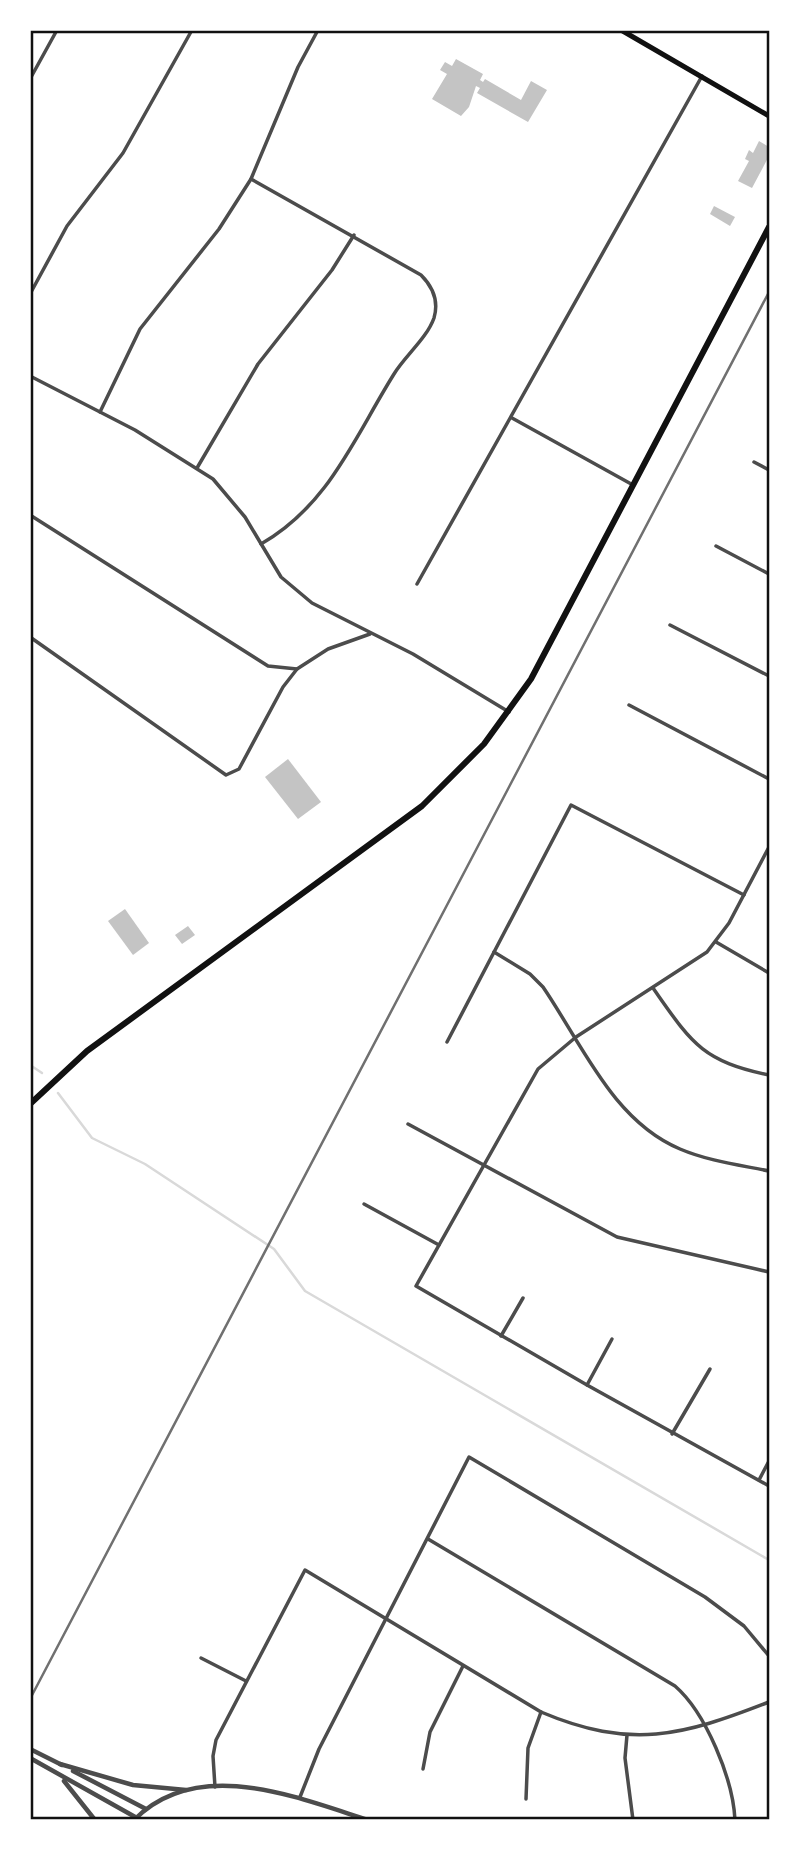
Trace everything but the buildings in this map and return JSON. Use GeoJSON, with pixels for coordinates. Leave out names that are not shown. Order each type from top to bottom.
{"type":"FeatureCollection","features":[{"type":"Feature","properties":{"kind":"main road"},"geometry":{"type":"LineString","coordinates":[[621,30],[769,116]]}},
{"type":"Feature","properties":{"kind":"main road"},"geometry":{"type":"LineString","coordinates":[[30,1104],[87,1052],[422,806],[448,783],[510,712],[531,679],[769,227]]}},
{"type":"Feature","properties":{"kind":"street"},"geometry":{"type":"LineString","coordinates":[[30,79],[57,30]]}},
{"type":"Feature","properties":{"kind":"street"},"geometry":{"type":"LineString","coordinates":[[30,294],[67,226],[123,153],[192,30]]}},
{"type":"Feature","properties":{"kind":"street"},"geometry":{"type":"LineString","coordinates":[[100,412],[140,329],[219,229],[251,179],[298,67],[318,30]]}},
{"type":"Feature","properties":{"kind":"street"},"geometry":{"type":"LineString","coordinates":[[417,584],[702,76]]}},
{"type":"Feature","properties":{"kind":"street"},"geometry":{"type":"LineString","coordinates":[[251,179],[355,235],[427,281],[434,294],[434,318],[394,374],[328,486],[301,517],[261,544]]}},
{"type":"Feature","properties":{"kind":"street"},"geometry":{"type":"LineString","coordinates":[[197,468],[258,364],[332,271],[355,235]]}},
{"type":"Feature","properties":{"kind":"street"},"geometry":{"type":"LineString","coordinates":[[30,376],[100,412],[197,468],[230,496],[275,569],[296,591],[323,610],[446,673],[510,712]]}},
{"type":"Feature","properties":{"kind":"street"},"geometry":{"type":"LineString","coordinates":[[512,418],[634,485]]}},
{"type":"Feature","properties":{"kind":"street"},"geometry":{"type":"LineString","coordinates":[[754,462],[769,470]]}},
{"type":"Feature","properties":{"kind":"street"},"geometry":{"type":"LineString","coordinates":[[30,515],[252,659],[276,668],[297,669]]}},
{"type":"Feature","properties":{"kind":"street"},"geometry":{"type":"LineString","coordinates":[[716,546],[769,574]]}},
{"type":"Feature","properties":{"kind":"street"},"geometry":{"type":"LineString","coordinates":[[670,625],[769,676]]}},
{"type":"Feature","properties":{"kind":"street"},"geometry":{"type":"LineString","coordinates":[[30,638],[226,775],[239,769],[283,687],[297,669],[328,649],[372,634]]}},
{"type":"Feature","properties":{"kind":"street"},"geometry":{"type":"LineString","coordinates":[[629,705],[769,779]]}},
{"type":"Feature","properties":{"kind":"street"},"geometry":{"type":"LineString","coordinates":[[447,1042],[571,805],[744,895]]}},
{"type":"Feature","properties":{"kind":"street"},"geometry":{"type":"LineString","coordinates":[[769,847],[716,942],[692,964],[576,1037],[538,1069],[416,1286],[672,1434],[769,1486]]}},
{"type":"Feature","properties":{"kind":"street"},"geometry":{"type":"LineString","coordinates":[[716,942],[769,973]]}},
{"type":"Feature","properties":{"kind":"street"},"geometry":{"type":"LineString","coordinates":[[494,952],[537,981],[622,1107],[657,1137],[699,1156],[769,1171]]}},
{"type":"Feature","properties":{"kind":"street"},"geometry":{"type":"LineString","coordinates":[[653,988],[698,1047],[720,1062],[769,1075]]}},
{"type":"Feature","properties":{"kind":"street"},"geometry":{"type":"LineString","coordinates":[[408,1124],[617,1237],[769,1272]]}},
{"type":"Feature","properties":{"kind":"street"},"geometry":{"type":"LineString","coordinates":[[364,1204],[439,1245]]}},
{"type":"Feature","properties":{"kind":"street"},"geometry":{"type":"LineString","coordinates":[[501,1335],[523,1298]]}},
{"type":"Feature","properties":{"kind":"street"},"geometry":{"type":"LineString","coordinates":[[587,1385],[612,1339]]}},
{"type":"Feature","properties":{"kind":"street"},"geometry":{"type":"LineString","coordinates":[[672,1434],[710,1369]]}},
{"type":"Feature","properties":{"kind":"street"},"geometry":{"type":"LineString","coordinates":[[300,1797],[319,1749],[469,1457],[705,1597],[744,1626],[769,1656]]}},
{"type":"Feature","properties":{"kind":"street"},"geometry":{"type":"LineString","coordinates":[[759,1480],[769,1461]]}},
{"type":"Feature","properties":{"kind":"street"},"geometry":{"type":"LineString","coordinates":[[428,1539],[675,1686],[689,1698],[707,1726],[735,1820]]}},
{"type":"Feature","properties":{"kind":"street"},"geometry":{"type":"LineString","coordinates":[[215,1787],[213,1756],[216,1740],[305,1570],[541,1712],[590,1730],[627,1735],[660,1734],[707,1726],[769,1702]]}},
{"type":"Feature","properties":{"kind":"street"},"geometry":{"type":"LineString","coordinates":[[201,1658],[246,1681]]}},
{"type":"Feature","properties":{"kind":"street"},"geometry":{"type":"LineString","coordinates":[[423,1769],[430,1732],[463,1666]]}},
{"type":"Feature","properties":{"kind":"street"},"geometry":{"type":"LineString","coordinates":[[526,1799],[528,1748],[541,1712]]}},
{"type":"Feature","properties":{"kind":"street"},"geometry":{"type":"LineString","coordinates":[[627,1735],[625,1758],[633,1820]]}},
{"type":"Feature","properties":{"kind":"street"},"geometry":{"type":"LineString","coordinates":[[30,1749],[146,1810]]}},
{"type":"Feature","properties":{"kind":"street"},"geometry":{"type":"LineString","coordinates":[[30,1758],[135,1819],[162,1799],[215,1787],[257,1788],[300,1797],[368,1820]]}},
{"type":"Feature","properties":{"kind":"street"},"geometry":{"type":"LineString","coordinates":[[60,1764],[133,1785],[191,1791]]}},
{"type":"Feature","properties":{"kind":"street"},"geometry":{"type":"LineString","coordinates":[[58,1775],[79,1796],[95,1820]]}},
{"type":"Feature","properties":{"kind":"waterway"},"geometry":{"type":"LineString","coordinates":[[30,1065],[42,1073]]}},
{"type":"Feature","properties":{"kind":"waterway"},"geometry":{"type":"LineString","coordinates":[[58,1093],[92,1138],[145,1164],[274,1249],[305,1291],[769,1560]]}},
{"type":"Feature","properties":{"kind":"railway"},"geometry":{"type":"LineString","coordinates":[[30,1699],[769,292]]}}]}
